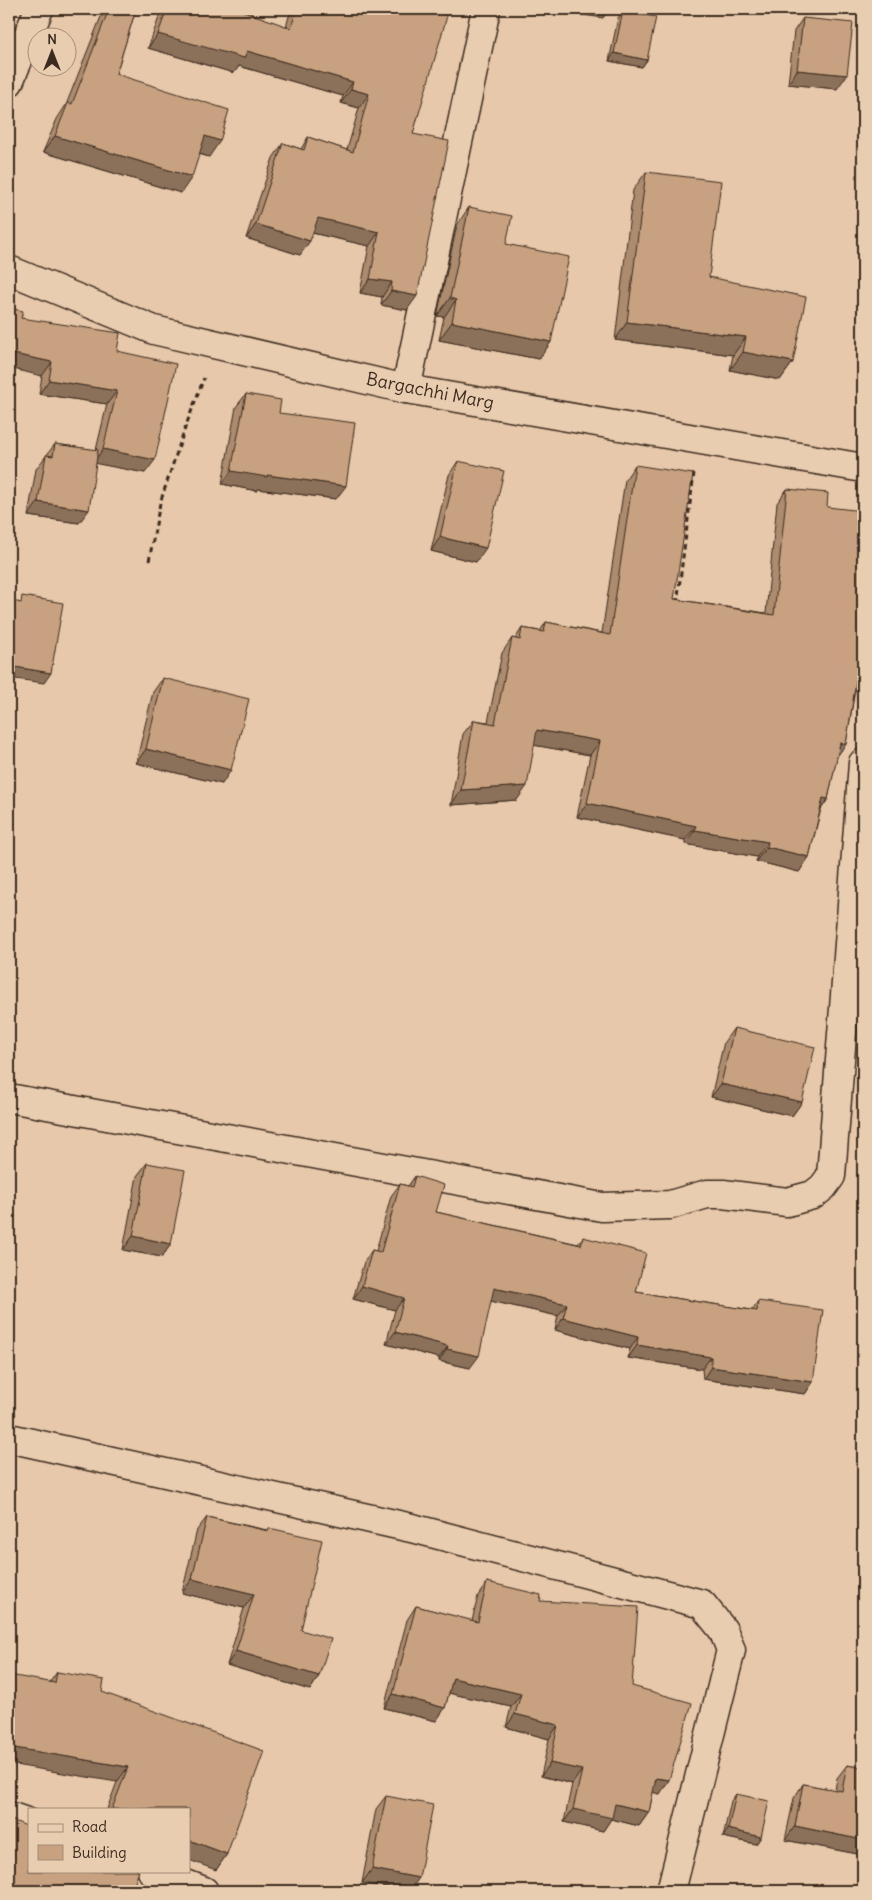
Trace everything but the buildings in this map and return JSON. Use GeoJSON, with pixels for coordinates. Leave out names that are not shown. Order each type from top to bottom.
{"type":"FeatureCollection","features":[{"type":"Feature","properties":{"kind":"street"},"geometry":{"type":"LineString","coordinates":[[9,82],[39,9]]}},
{"type":"Feature","properties":{"kind":"street"},"geometry":{"type":"LineString","coordinates":[[406,389],[486,9]]}},
{"type":"Feature","properties":{"kind":"street","name":"Bargachhi Marg"},"geometry":{"type":"LineString","coordinates":[[9,270],[154,330],[406,389],[863,468]]}},
{"type":"Feature","properties":{"kind":"street"},"geometry":{"type":"LineString","coordinates":[[9,1098],[602,1208],[670,1205],[707,1194],[787,1202],[801,1200],[813,1195],[832,1176],[863,763]]}},
{"type":"Feature","properties":{"kind":"street"},"geometry":{"type":"LineString","coordinates":[[9,1438],[416,1529],[702,1604],[722,1630],[731,1650],[671,1891]]}},
{"type":"Feature","properties":{"kind":"street"},"geometry":{"type":"LineString","coordinates":[[9,1816],[28,1823]]}},
{"type":"Feature","properties":{"kind":"street"},"geometry":{"type":"LineString","coordinates":[[155,1872],[204,1891]]}},
{"type":"Feature","properties":{"kind":"path"},"geometry":{"type":"LineString","coordinates":[[149,561],[160,503],[185,428],[217,345]]}},
{"type":"Feature","properties":{"kind":"path"},"geometry":{"type":"LineString","coordinates":[[676,612],[699,440]]}}]}
